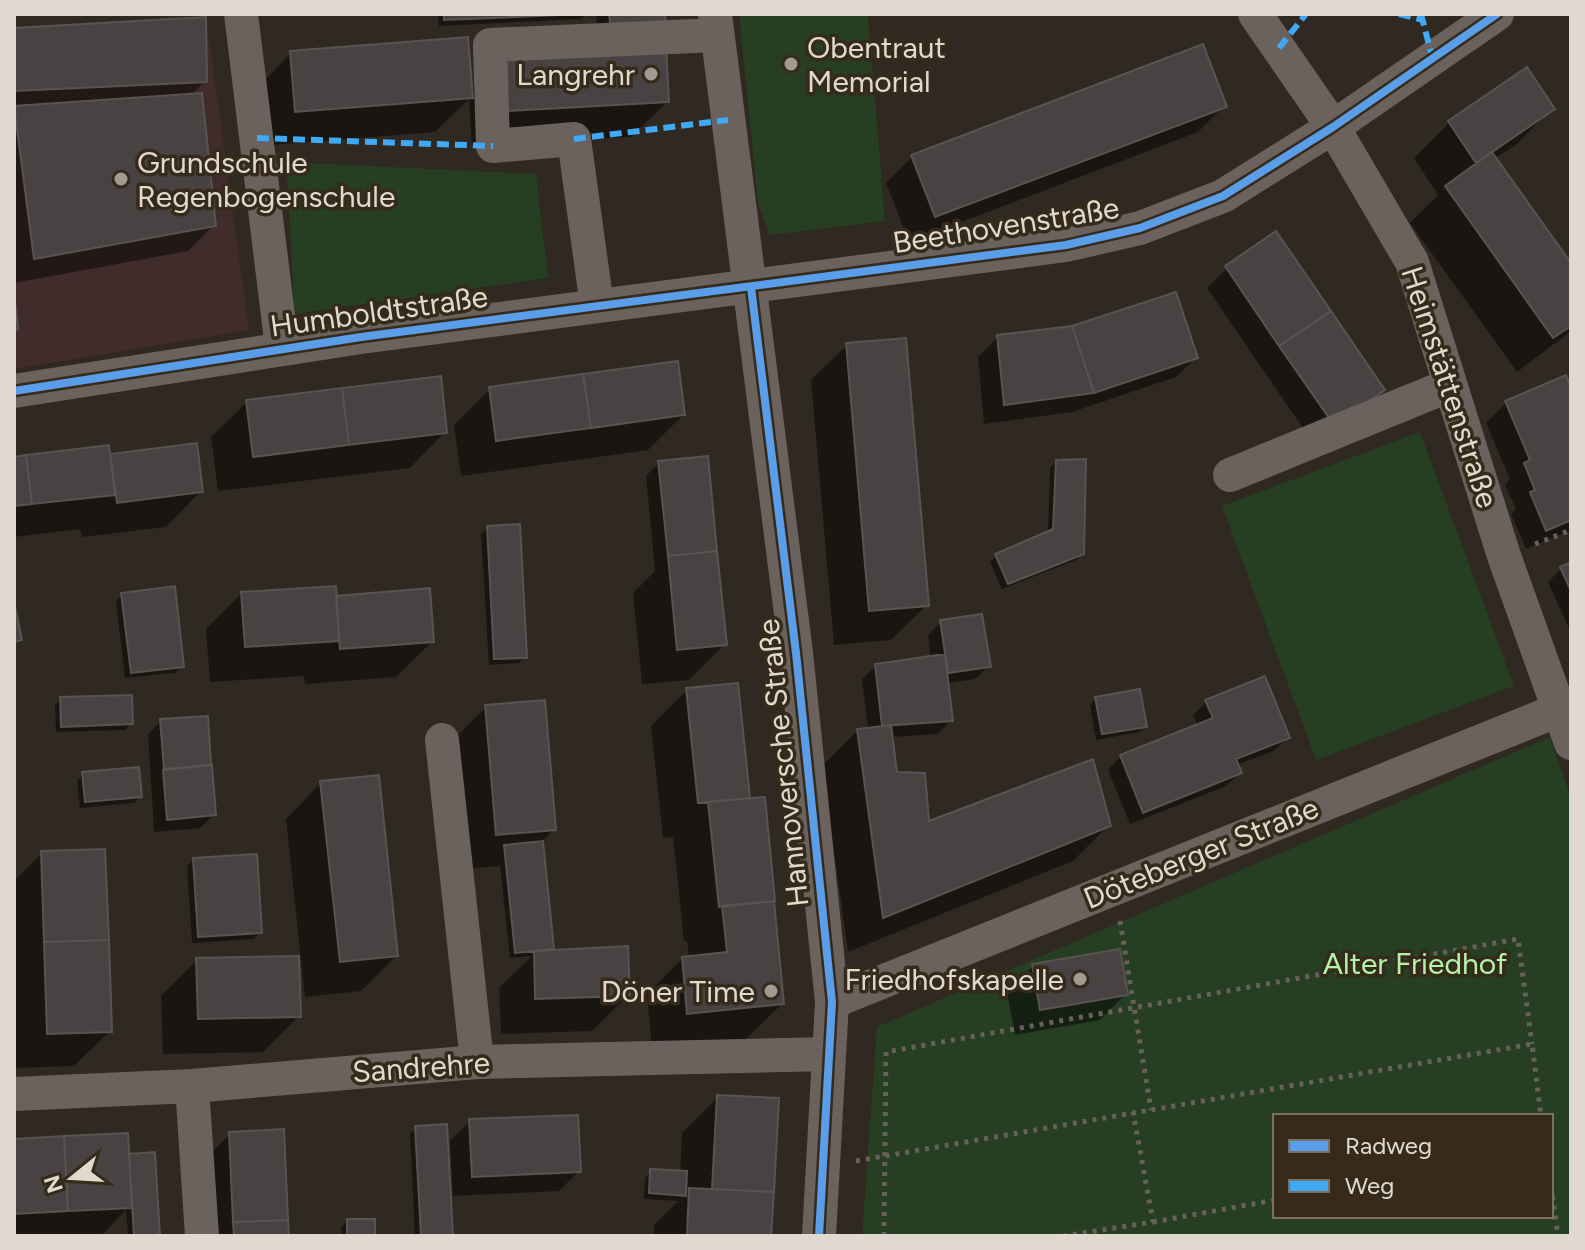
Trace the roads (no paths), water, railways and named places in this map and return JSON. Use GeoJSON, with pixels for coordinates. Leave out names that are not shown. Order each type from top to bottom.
{"type":"FeatureCollection","features":[{"type":"Feature","properties":{"kind":"street"},"geometry":{"type":"LineString","coordinates":[[241,14],[282,348]]}},
{"type":"Feature","properties":{"kind":"street","name":"Heimstättenstraße"},"geometry":{"type":"LineString","coordinates":[[1255,14],[1333,127],[1412,262],[1504,556],[1565,707],[1571,743]]}},
{"type":"Feature","properties":{"kind":"street","name":"Beethovenstraße"},"geometry":{"type":"LineString","coordinates":[[751,287],[1066,245],[1140,228],[1223,196],[1333,127],[1497,14]]}},
{"type":"Feature","properties":{"kind":"street"},"geometry":{"type":"LineString","coordinates":[[597,306],[574,139],[493,146],[490,45],[716,25]]}},
{"type":"Feature","properties":{"kind":"street","name":"Hannoversche Straße"},"geometry":{"type":"LineString","coordinates":[[716,25],[796,653],[832,1002],[819,1236]]}},
{"type":"Feature","properties":{"kind":"street","name":"Humboldtstraße"},"geometry":{"type":"LineString","coordinates":[[14,391],[282,348],[751,287]]}},
{"type":"Feature","properties":{"kind":"street"},"geometry":{"type":"LineString","coordinates":[[1230,475],[1450,385]]}},
{"type":"Feature","properties":{"kind":"street","name":"Döteberger Straße"},"geometry":{"type":"LineString","coordinates":[[832,1002],[1565,707]]}},
{"type":"Feature","properties":{"kind":"street"},"geometry":{"type":"LineString","coordinates":[[442,740],[477,1062]]}},
{"type":"Feature","properties":{"kind":"street","name":"Sandrehre"},"geometry":{"type":"LineString","coordinates":[[14,1094],[192,1086],[477,1062],[828,1054]]}},
{"type":"Feature","properties":{"kind":"street"},"geometry":{"type":"LineString","coordinates":[[192,1086],[202,1236]]}},
{"type":"Feature","properties":{"kind":"place","name":"Obentraut Memorial"},"geometry":{"type":"Point","coordinates":[791,64]}},
{"type":"Feature","properties":{"kind":"place","name":"Langrehr"},"geometry":{"type":"Point","coordinates":[651,74]}},
{"type":"Feature","properties":{"kind":"place","name":"Grundschule Regenbogenschule"},"geometry":{"type":"Point","coordinates":[121,179]}},
{"type":"Feature","properties":{"kind":"place","name":"Friedhofskapelle"},"geometry":{"type":"Point","coordinates":[1080,979]}},
{"type":"Feature","properties":{"kind":"place","name":"Döner Time"},"geometry":{"type":"Point","coordinates":[771,991]}},
{"type":"Feature","properties":{"kind":"park label","name":"Alter Friedhof"},"geometry":{"type":"Point","coordinates":[1415,963]}}]}
